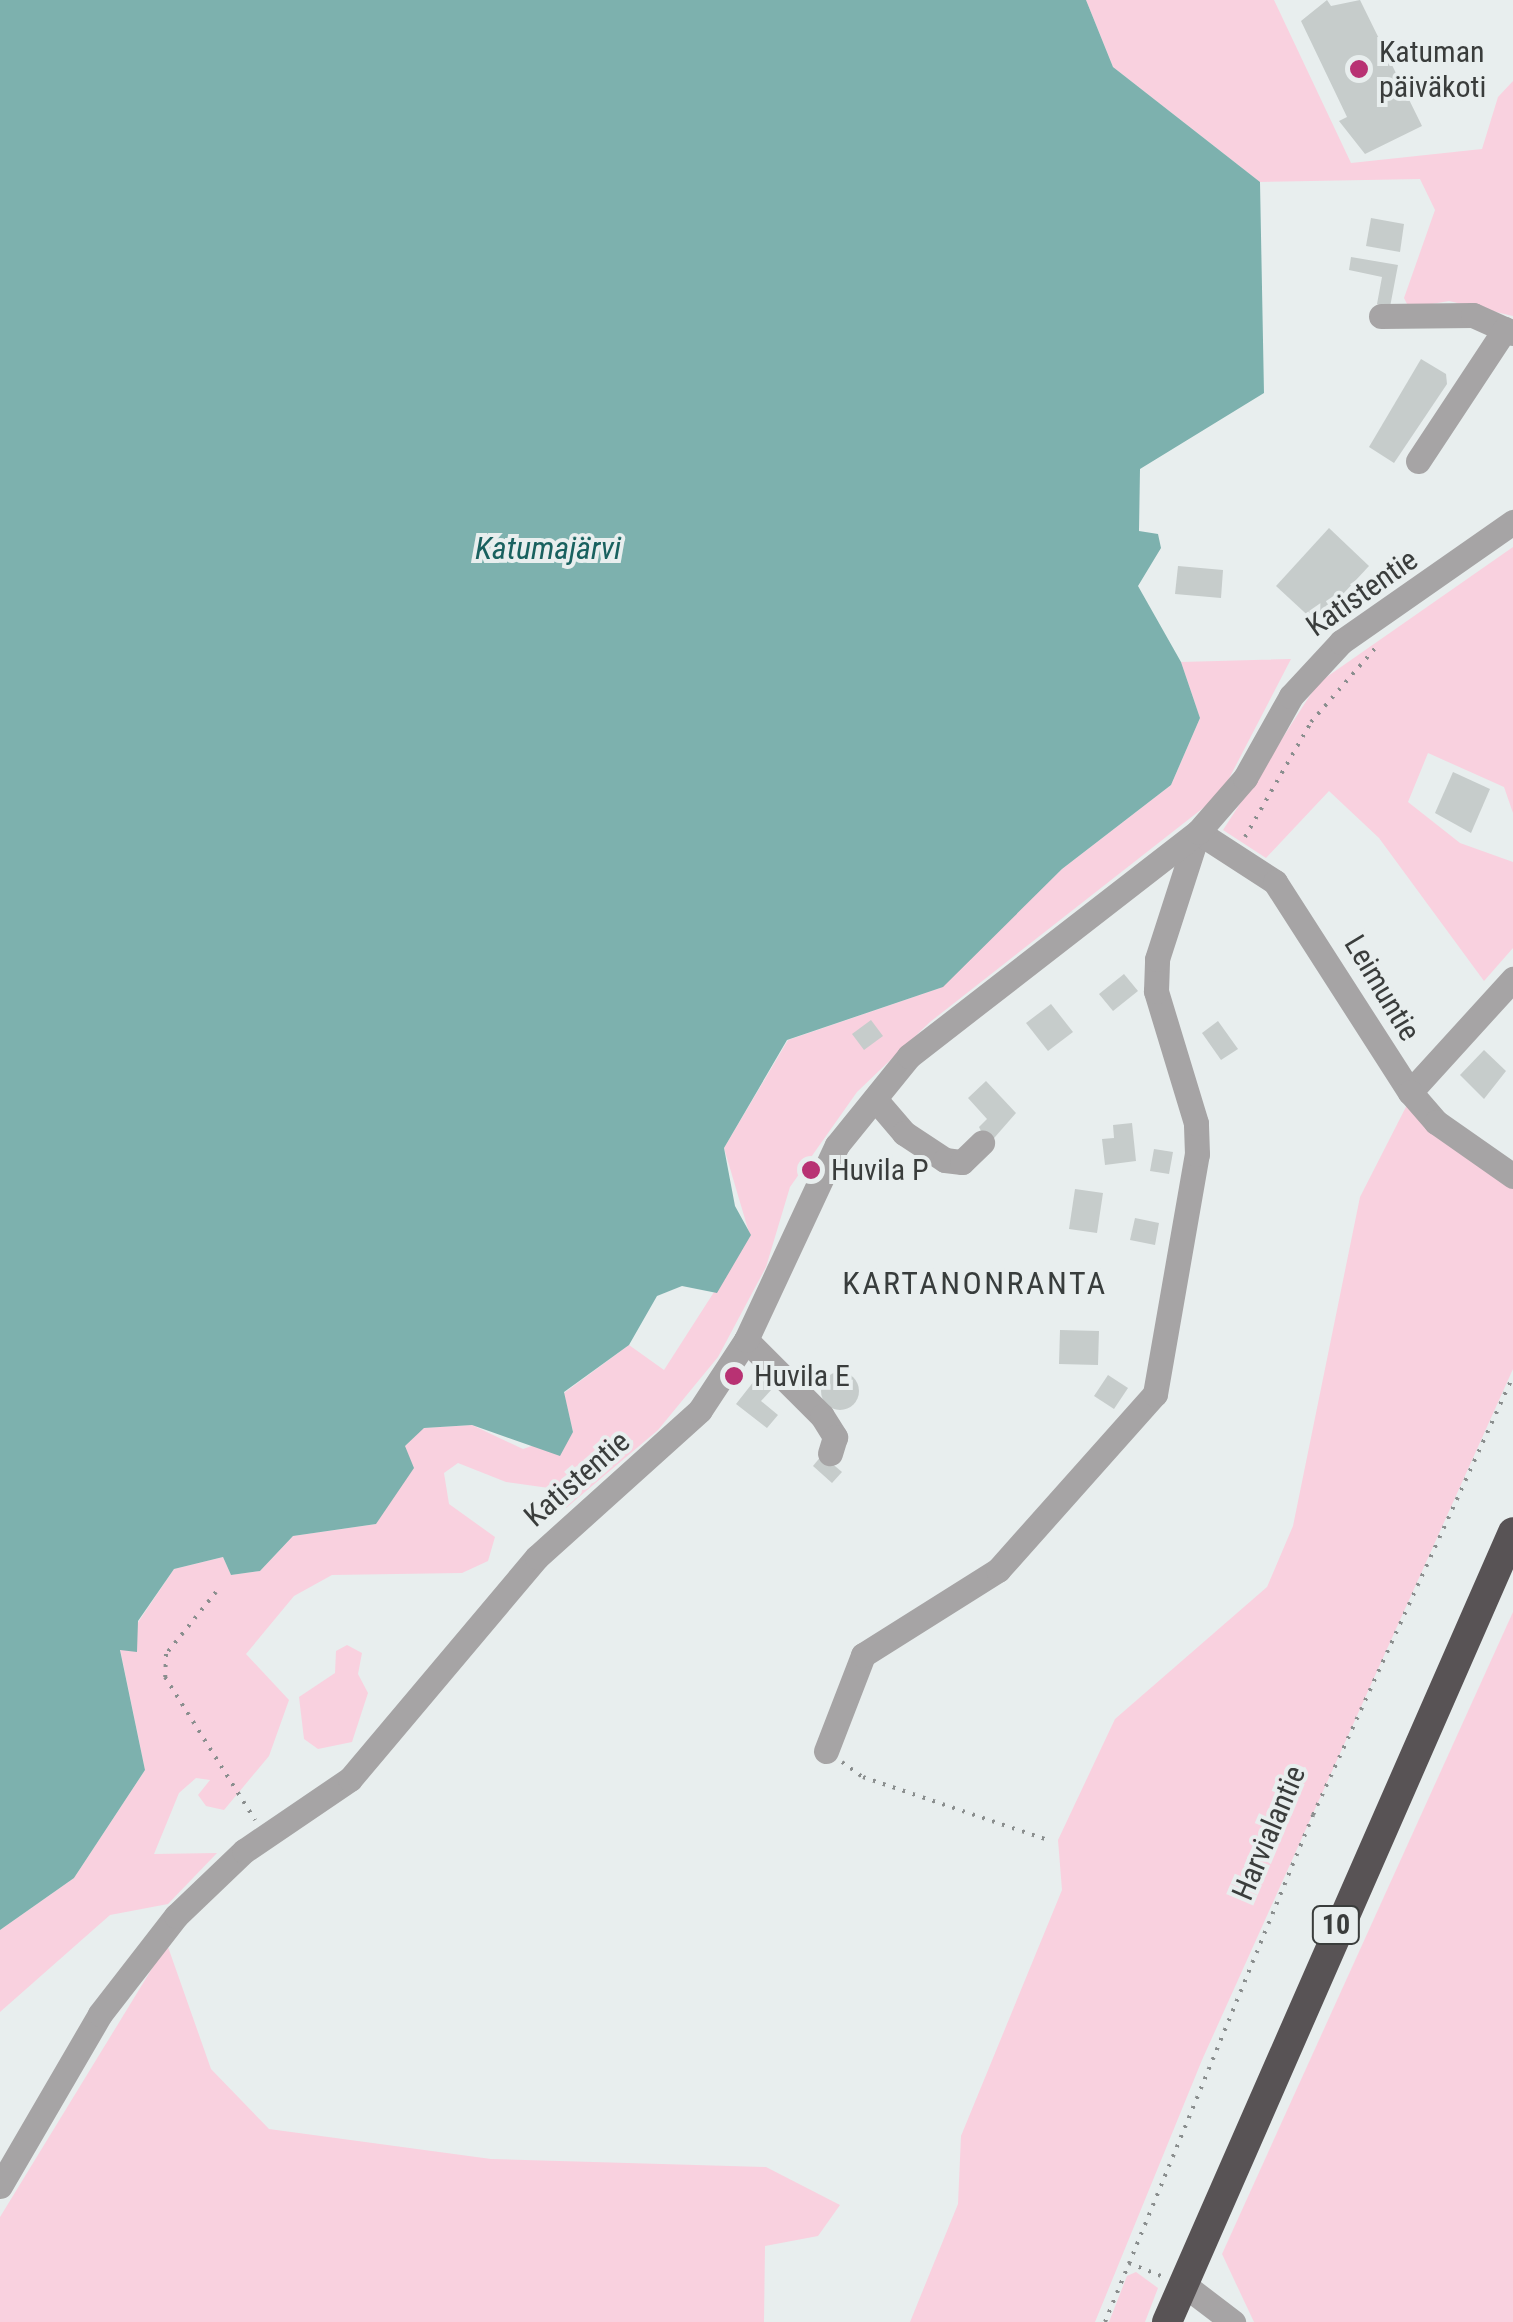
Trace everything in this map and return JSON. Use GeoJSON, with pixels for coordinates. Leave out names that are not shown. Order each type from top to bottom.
{"type":"FeatureCollection","features":[{"type":"Feature","properties":{"kind":"highway","name":"10"},"geometry":{"type":"LineString","coordinates":[[1167,2322],[1513,1532]]}},
{"type":"Feature","properties":{"kind":"street"},"geometry":{"type":"LineString","coordinates":[[1381,316],[1473,315],[1509,331],[1418,461]]}},
{"type":"Feature","properties":{"kind":"street","name":"Katistentie"},"geometry":{"type":"LineString","coordinates":[[0,2186],[130,1969],[176,1916],[268,1836],[350,1779],[399,1730],[537,1557],[700,1410],[746,1340],[837,1145],[910,1056],[1198,832],[1245,778],[1314,667],[1513,522]]}},
{"type":"Feature","properties":{"kind":"street","name":"Katistentie"},"geometry":{"type":"LineString","coordinates":[[826,1751],[863,1655],[998,1570],[1155,1394],[1198,1154],[1156,991],[1156,960],[1198,832]]}},
{"type":"Feature","properties":{"kind":"street","name":"Leimuntie"},"geometry":{"type":"LineString","coordinates":[[1198,832],[1235,854],[1293,905],[1349,1005],[1410,1092],[1436,1122],[1513,1176]]}},
{"type":"Feature","properties":{"kind":"street"},"geometry":{"type":"LineString","coordinates":[[1410,1092],[1513,979]]}},
{"type":"Feature","properties":{"kind":"street"},"geometry":{"type":"LineString","coordinates":[[874,1098],[904,1133],[945,1160],[962,1162],[982,1143]]}},
{"type":"Feature","properties":{"kind":"street"},"geometry":{"type":"LineString","coordinates":[[746,1340],[822,1416],[835,1437],[830,1453]]}},
{"type":"Feature","properties":{"kind":"street"},"geometry":{"type":"LineString","coordinates":[[1183,2284],[1233,2322]]}},
{"type":"Feature","properties":{"kind":"path"},"geometry":{"type":"LineString","coordinates":[[1235,854],[1311,722],[1391,632]]}},
{"type":"Feature","properties":{"kind":"path","name":"Harvialantie"},"geometry":{"type":"LineString","coordinates":[[1105,2322],[1313,1816],[1513,1377]]}},
{"type":"Feature","properties":{"kind":"path"},"geometry":{"type":"LineString","coordinates":[[1504,1397],[1513,1402]]}},
{"type":"Feature","properties":{"kind":"path"},"geometry":{"type":"LineString","coordinates":[[216,1592],[166,1654],[165,1677],[215,1748],[227,1786],[268,1836]]}},
{"type":"Feature","properties":{"kind":"path"},"geometry":{"type":"LineString","coordinates":[[826,1751],[863,1777],[1044,1839]]}},
{"type":"Feature","properties":{"kind":"path"},"geometry":{"type":"LineString","coordinates":[[1130,2263],[1183,2284]]}},
{"type":"Feature","properties":{"kind":"shaded area"},"geometry":{"type":"Polygon","coordinates":[[[1086,0],[1274,0],[1351,163],[1482,149],[1498,97],[1513,81],[1513,316],[1449,301],[1409,308],[1404,298],[1435,210],[1420,179],[1260,182],[1113,67],[1086,0]]]}},
{"type":"Feature","properties":{"kind":"shaded area"},"geometry":{"type":"Polygon","coordinates":[[[1513,547],[1513,813],[1504,787],[1428,753],[1408,802],[1460,843],[1513,862],[1513,948],[1484,981],[1379,838],[1329,791],[1266,858],[1223,830],[1318,683],[1513,547]]]}},
{"type":"Feature","properties":{"kind":"shaded area"},"geometry":{"type":"Polygon","coordinates":[[[1291,659],[1221,794],[930,1022],[857,1092],[790,1187],[766,1267],[718,1357],[658,1430],[566,1508],[563,1490],[506,1482],[458,1463],[444,1473],[449,1504],[495,1537],[488,1561],[462,1573],[332,1575],[294,1596],[246,1654],[289,1700],[269,1756],[224,1810],[206,1806],[198,1795],[210,1780],[196,1778],[179,1793],[154,1854],[217,1853],[168,1904],[110,1915],[0,2012],[0,1930],[74,1878],[145,1770],[120,1649],[174,1569],[223,1557],[231,1575],[260,1571],[293,1536],[376,1524],[405,1446],[423,1428],[472,1425],[523,1449],[573,1432],[564,1393],[629,1345],[664,1370],[750,1236],[724,1148],[788,1040],[940,988],[1062,869],[1171,785],[1200,718],[1181,662],[1291,659]]]}},
{"type":"Feature","properties":{"kind":"shaded area"},"geometry":{"type":"Polygon","coordinates":[[[1410,1099],[1513,1181],[1513,1369],[1202,2060],[1095,2322],[910,2322],[958,2204],[961,2136],[1062,1890],[1058,1840],[1115,1719],[1267,1587],[1293,1526],[1360,1197],[1410,1099]]]}},
{"type":"Feature","properties":{"kind":"shaded area"},"geometry":{"type":"Polygon","coordinates":[[[1513,1612],[1513,2322],[1254,2322],[1222,2254],[1513,1612]]]}},
{"type":"Feature","properties":{"kind":"shaded area"},"geometry":{"type":"Polygon","coordinates":[[[347,1645],[362,1653],[358,1674],[368,1693],[352,1742],[318,1749],[304,1739],[299,1697],[335,1673],[336,1651],[347,1645]]]}},
{"type":"Feature","properties":{"kind":"shaded area"},"geometry":{"type":"Polygon","coordinates":[[[167,1944],[211,2069],[269,2129],[491,2159],[766,2167],[840,2205],[818,2236],[765,2246],[764,2322],[0,2322],[0,2217],[167,1944]]]}},
{"type":"Feature","properties":{"kind":"shaded area"},"geometry":{"type":"Polygon","coordinates":[[[1136,2272],[1158,2288],[1145,2322],[1109,2322],[1127,2276],[1136,2272]]]}},
{"type":"Feature","properties":{"kind":"water","name":"Katumajärvi"},"geometry":{"type":"Polygon","coordinates":[[[0,0],[1086,0],[1113,67],[1260,182],[1264,393],[1140,469],[1139,531],[1158,534],[1161,548],[1138,586],[1181,662],[1200,718],[1171,785],[1062,869],[943,987],[787,1040],[724,1148],[735,1206],[751,1235],[717,1293],[682,1286],[657,1296],[629,1345],[564,1392],[573,1432],[560,1456],[472,1425],[424,1428],[405,1446],[414,1468],[376,1524],[293,1536],[260,1571],[231,1575],[223,1557],[174,1569],[138,1621],[137,1652],[120,1650],[145,1770],[74,1878],[0,1930],[0,0]]]}},
{"type":"Feature","properties":{"kind":"building","name":"Katuman päiväkoti"},"geometry":{"type":"Polygon","coordinates":[[[1327,0],[1331,6],[1360,0],[1422,126],[1365,154],[1339,121],[1347,117],[1301,21],[1327,0]]]}},
{"type":"Feature","properties":{"kind":"building"},"geometry":{"type":"Polygon","coordinates":[[[1371,218],[1404,224],[1400,252],[1366,246],[1371,218]]]}},
{"type":"Feature","properties":{"kind":"building"},"geometry":{"type":"Polygon","coordinates":[[[1351,257],[1398,265],[1390,307],[1377,304],[1382,277],[1349,270],[1351,257]]]}},
{"type":"Feature","properties":{"kind":"building"},"geometry":{"type":"Polygon","coordinates":[[[1421,359],[1446,374],[1447,384],[1394,463],[1369,447],[1421,359]]]}},
{"type":"Feature","properties":{"kind":"building"},"geometry":{"type":"Polygon","coordinates":[[[1329,528],[1369,566],[1316,623],[1276,586],[1329,528]]]}},
{"type":"Feature","properties":{"kind":"building"},"geometry":{"type":"Polygon","coordinates":[[[1178,566],[1223,570],[1221,598],[1175,594],[1178,566]]]}},
{"type":"Feature","properties":{"kind":"building"},"geometry":{"type":"Polygon","coordinates":[[[1453,772],[1490,789],[1471,833],[1435,813],[1453,772]]]}},
{"type":"Feature","properties":{"kind":"building"},"geometry":{"type":"Polygon","coordinates":[[[1124,974],[1138,991],[1113,1011],[1099,994],[1124,974]]]}},
{"type":"Feature","properties":{"kind":"building"},"geometry":{"type":"Polygon","coordinates":[[[1051,1004],[1073,1032],[1048,1051],[1026,1023],[1051,1004]]]}},
{"type":"Feature","properties":{"kind":"building"},"geometry":{"type":"Polygon","coordinates":[[[871,1020],[883,1036],[864,1050],[852,1034],[871,1020]]]}},
{"type":"Feature","properties":{"kind":"building"},"geometry":{"type":"Polygon","coordinates":[[[1218,1021],[1238,1049],[1221,1060],[1202,1033],[1218,1021]]]}},
{"type":"Feature","properties":{"kind":"building"},"geometry":{"type":"Polygon","coordinates":[[[1484,1050],[1506,1071],[1484,1099],[1460,1075],[1484,1050]]]}},
{"type":"Feature","properties":{"kind":"building"},"geometry":{"type":"Polygon","coordinates":[[[986,1081],[1016,1113],[988,1145],[979,1127],[987,1119],[968,1098],[986,1081]]]}},
{"type":"Feature","properties":{"kind":"building"},"geometry":{"type":"Polygon","coordinates":[[[1132,1123],[1136,1161],[1105,1165],[1102,1139],[1114,1138],[1113,1125],[1132,1123]]]}},
{"type":"Feature","properties":{"kind":"building"},"geometry":{"type":"Polygon","coordinates":[[[1154,1149],[1173,1152],[1169,1174],[1150,1171],[1154,1149]]]}},
{"type":"Feature","properties":{"kind":"building"},"geometry":{"type":"Polygon","coordinates":[[[1075,1189],[1103,1193],[1097,1233],[1069,1229],[1075,1189]]]}},
{"type":"Feature","properties":{"kind":"building"},"geometry":{"type":"Polygon","coordinates":[[[1135,1218],[1159,1223],[1155,1245],[1130,1240],[1135,1218]]]}},
{"type":"Feature","properties":{"kind":"building"},"geometry":{"type":"Polygon","coordinates":[[[1060,1330],[1099,1331],[1098,1365],[1059,1364],[1060,1330]]]}},
{"type":"Feature","properties":{"kind":"building"},"geometry":{"type":"Polygon","coordinates":[[[840,1372],[853,1378],[859,1391],[853,1404],[840,1410],[827,1404],[821,1391],[827,1378],[840,1372]]]}},
{"type":"Feature","properties":{"kind":"building"},"geometry":{"type":"Polygon","coordinates":[[[1108,1375],[1128,1388],[1114,1409],[1094,1396],[1108,1375]]]}},
{"type":"Feature","properties":{"kind":"building"},"geometry":{"type":"Polygon","coordinates":[[[758,1376],[772,1389],[761,1401],[778,1415],[767,1428],[736,1404],[758,1376]]]}},
{"type":"Feature","properties":{"kind":"building"},"geometry":{"type":"Polygon","coordinates":[[[822,1455],[842,1472],[832,1483],[813,1466],[822,1455]]]}},
{"type":"Feature","properties":{"kind":"place","name":"Katuman päiväkoti"},"geometry":{"type":"Point","coordinates":[1359,69]}},
{"type":"Feature","properties":{"kind":"place","name":"Huvila P"},"geometry":{"type":"Point","coordinates":[811,1170]}},
{"type":"Feature","properties":{"kind":"place","name":"Huvila E"},"geometry":{"type":"Point","coordinates":[734,1376]}},
{"type":"Feature","properties":{"kind":"district","name":"KARTANONRANTA"},"geometry":{"type":"Point","coordinates":[975,1283]}}]}
